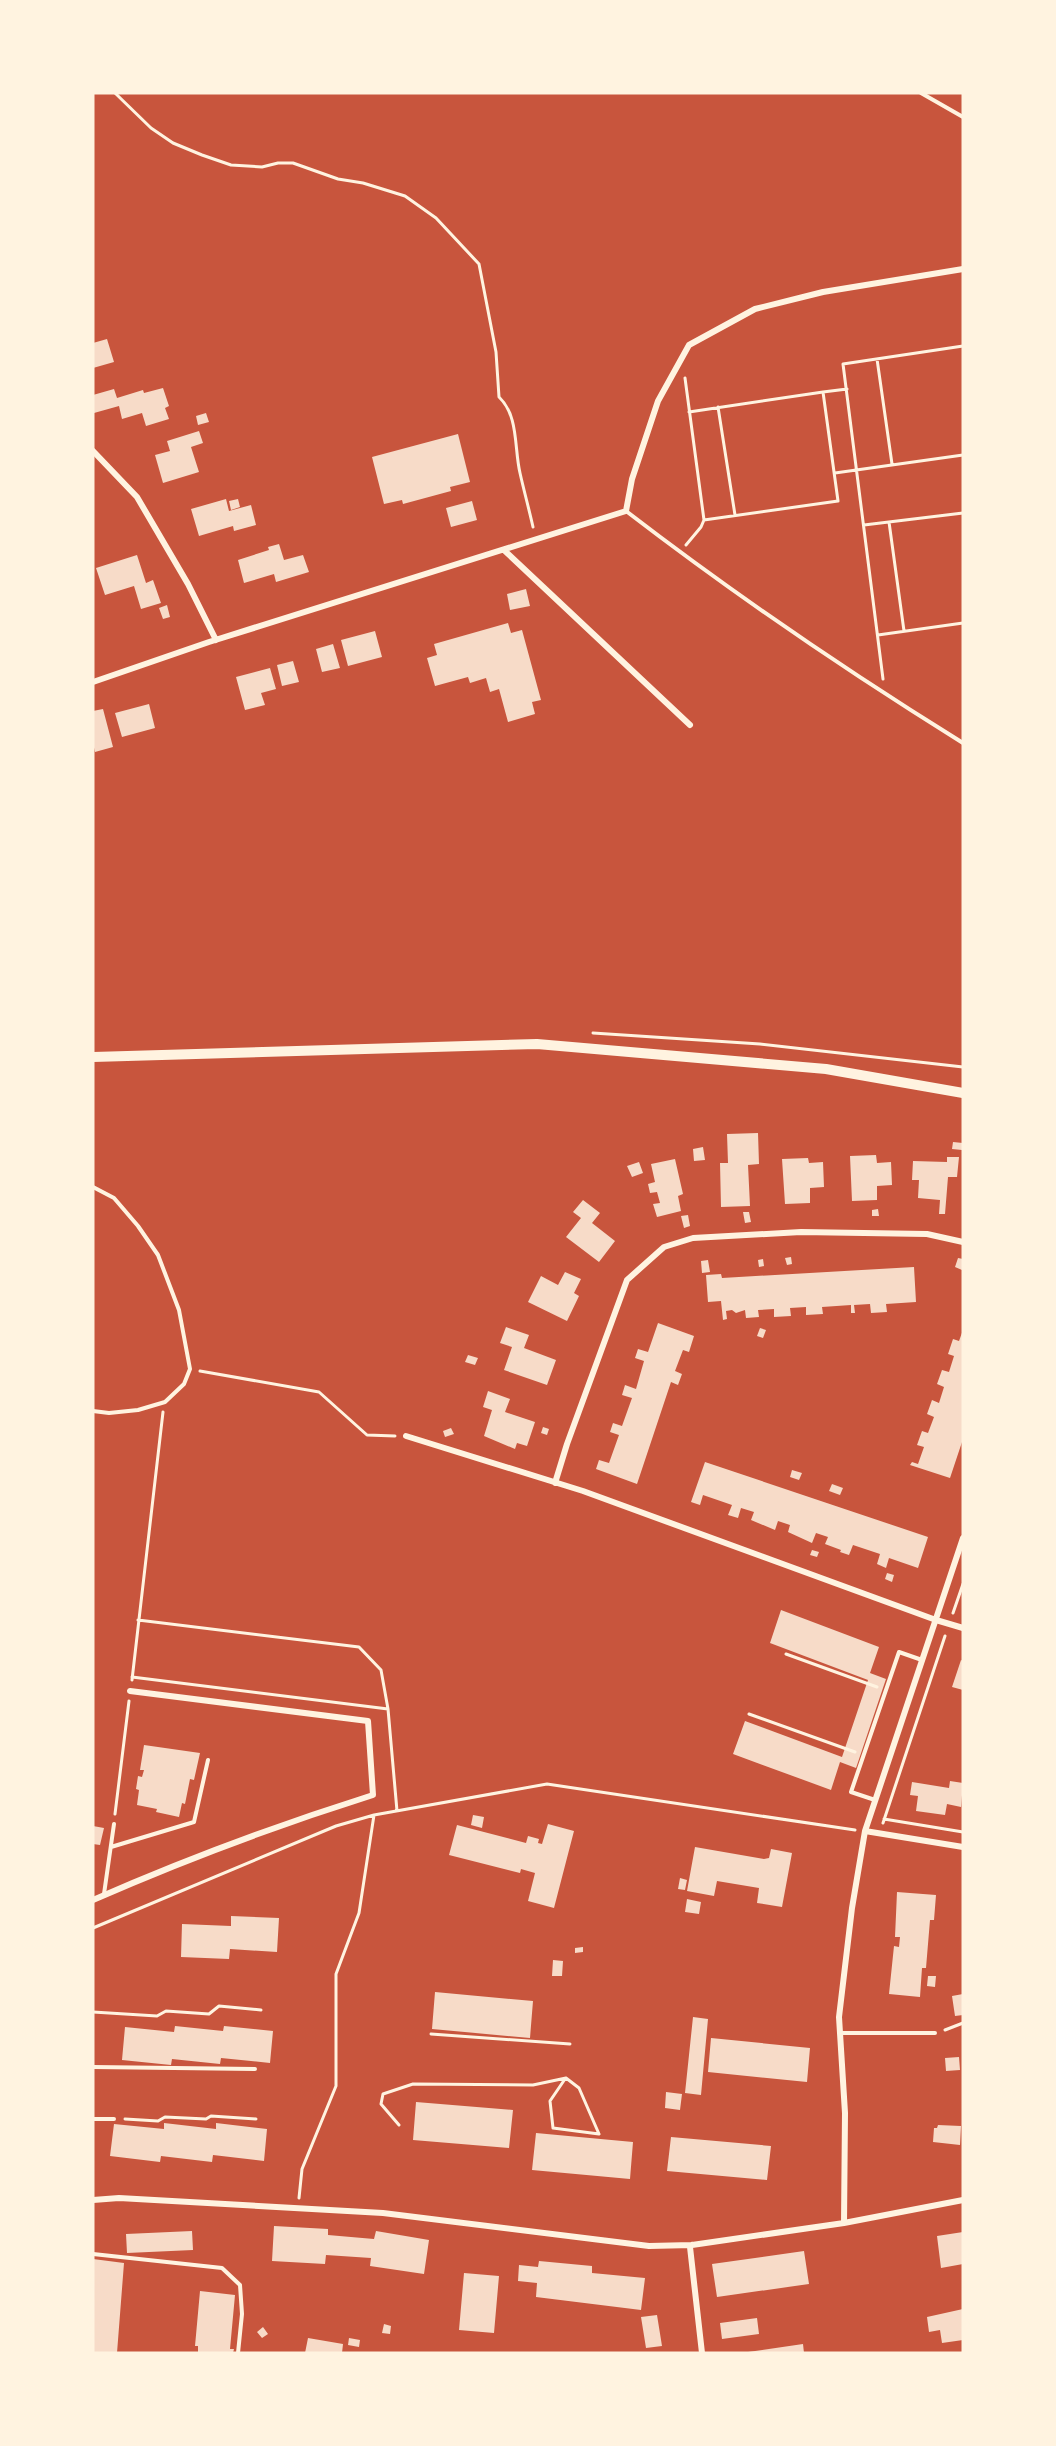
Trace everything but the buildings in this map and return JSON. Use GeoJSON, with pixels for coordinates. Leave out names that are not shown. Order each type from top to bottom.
{"type":"FeatureCollection","features":[{"type":"Feature","properties":{"kind":"main road"},"geometry":{"type":"LineString","coordinates":[[93,1057],[537,1044],[826,1069],[963,1093]]}},
{"type":"Feature","properties":{"kind":"street"},"geometry":{"type":"LineString","coordinates":[[93,682],[216,640],[626,511],[632,479],[658,401],[689,345],[755,309],[823,292],[963,269]]}},
{"type":"Feature","properties":{"kind":"street"},"geometry":{"type":"LineString","coordinates":[[93,451],[137,498],[188,584],[216,640]]}},
{"type":"Feature","properties":{"kind":"street"},"geometry":{"type":"LineString","coordinates":[[504,550],[690,725]]}},
{"type":"Feature","properties":{"kind":"street"},"geometry":{"type":"LineString","coordinates":[[555,1483],[567,1443],[627,1280],[664,1247],[693,1238],[801,1232],[927,1234],[963,1242]]}},
{"type":"Feature","properties":{"kind":"street"},"geometry":{"type":"LineString","coordinates":[[406,1436],[555,1483],[963,1628]]}},
{"type":"Feature","properties":{"kind":"street"},"geometry":{"type":"LineString","coordinates":[[844,2223],[845,2113],[839,2017],[852,1908],[865,1832],[963,1538]]}},
{"type":"Feature","properties":{"kind":"street"},"geometry":{"type":"LineString","coordinates":[[93,1900],[137,1880],[296,1819],[373,1795],[368,1721],[130,1691]]}},
{"type":"Feature","properties":{"kind":"street"},"geometry":{"type":"LineString","coordinates":[[865,1832],[963,1847]]}},
{"type":"Feature","properties":{"kind":"street"},"geometry":{"type":"LineString","coordinates":[[93,2200],[119,2198],[383,2214],[649,2246],[692,2245],[844,2223],[963,2200]]}},
{"type":"Feature","properties":{"kind":"street"},"geometry":{"type":"LineString","coordinates":[[692,2245],[690,2247],[693,2289],[702,2353]]}},
{"type":"Feature","properties":{"kind":"lane"},"geometry":{"type":"LineString","coordinates":[[921,93],[963,117]]}},
{"type":"Feature","properties":{"kind":"lane"},"geometry":{"type":"LineString","coordinates":[[626,511],[709,575],[885,695],[963,743]]}},
{"type":"Feature","properties":{"kind":"lane"},"geometry":{"type":"LineString","coordinates":[[93,1187],[114,1197],[158,1255],[179,1310],[190,1370],[184,1384],[165,1402],[138,1410],[109,1413],[93,1411]]}},
{"type":"Feature","properties":{"kind":"lane"},"geometry":{"type":"LineString","coordinates":[[876,1800],[850,1792],[899,1652],[922,1660]]}},
{"type":"Feature","properties":{"kind":"lane"},"geometry":{"type":"LineString","coordinates":[[111,1847],[194,1822],[208,1760]]}},
{"type":"Feature","properties":{"kind":"lane"},"geometry":{"type":"LineString","coordinates":[[104,1895],[114,1824]]}},
{"type":"Feature","properties":{"kind":"lane"},"geometry":{"type":"LineString","coordinates":[[840,2033],[935,2033]]}},
{"type":"Feature","properties":{"kind":"lane"},"geometry":{"type":"LineString","coordinates":[[93,2067],[255,2069]]}},
{"type":"Feature","properties":{"kind":"lane"},"geometry":{"type":"LineString","coordinates":[[93,2119],[114,2119]]}},
{"type":"Feature","properties":{"kind":"lane"},"geometry":{"type":"LineString","coordinates":[[93,2254],[222,2268],[240,2285],[242,2314],[238,2353]]}},
{"type":"Feature","properties":{"kind":"path"},"geometry":{"type":"LineString","coordinates":[[115,93],[151,128],[173,143],[231,165],[262,167],[278,163],[293,163],[338,179],[405,196],[436,218],[462,243],[479,264],[496,352],[500,397],[507,405],[510,415],[519,471],[533,529],[538,539]]}},
{"type":"Feature","properties":{"kind":"path"},"geometry":{"type":"LineString","coordinates":[[885,695],[843,364],[963,346]]}},
{"type":"Feature","properties":{"kind":"path"},"geometry":{"type":"LineString","coordinates":[[877,359],[892,465]]}},
{"type":"Feature","properties":{"kind":"path"},"geometry":{"type":"LineString","coordinates":[[679,552],[701,527],[704,520],[684,373]]}},
{"type":"Feature","properties":{"kind":"path"},"geometry":{"type":"LineString","coordinates":[[689,411],[847,389]]}},
{"type":"Feature","properties":{"kind":"path"},"geometry":{"type":"LineString","coordinates":[[704,520],[838,501],[824,392]]}},
{"type":"Feature","properties":{"kind":"path"},"geometry":{"type":"LineString","coordinates":[[718,407],[735,516]]}},
{"type":"Feature","properties":{"kind":"path"},"geometry":{"type":"LineString","coordinates":[[835,473],[963,455]]}},
{"type":"Feature","properties":{"kind":"path"},"geometry":{"type":"LineString","coordinates":[[864,525],[963,513]]}},
{"type":"Feature","properties":{"kind":"path"},"geometry":{"type":"LineString","coordinates":[[889,522],[904,631]]}},
{"type":"Feature","properties":{"kind":"path"},"geometry":{"type":"LineString","coordinates":[[878,635],[963,623]]}},
{"type":"Feature","properties":{"kind":"path"},"geometry":{"type":"LineString","coordinates":[[190,1370],[318,1392],[367,1435],[406,1436]]}},
{"type":"Feature","properties":{"kind":"path"},"geometry":{"type":"LineString","coordinates":[[114,1824],[165,1402]]}},
{"type":"Feature","properties":{"kind":"path"},"geometry":{"type":"LineString","coordinates":[[879,1833],[963,1584]]}},
{"type":"Feature","properties":{"kind":"path"},"geometry":{"type":"LineString","coordinates":[[138,1620],[359,1647],[381,1670],[388,1709],[397,1811]]}},
{"type":"Feature","properties":{"kind":"path"},"geometry":{"type":"LineString","coordinates":[[786,1654],[886,1690]]}},
{"type":"Feature","properties":{"kind":"path"},"geometry":{"type":"LineString","coordinates":[[132,1677],[388,1709]]}},
{"type":"Feature","properties":{"kind":"path"},"geometry":{"type":"LineString","coordinates":[[749,1714],[863,1755]]}},
{"type":"Feature","properties":{"kind":"path"},"geometry":{"type":"LineString","coordinates":[[93,1928],[336,1826],[374,1815],[547,1784],[865,1832]]}},
{"type":"Feature","properties":{"kind":"path"},"geometry":{"type":"LineString","coordinates":[[298,2208],[302,2169],[336,2086],[336,1974],[359,1913],[374,1815]]}},
{"type":"Feature","properties":{"kind":"path"},"geometry":{"type":"LineString","coordinates":[[884,1819],[963,1832]]}},
{"type":"Feature","properties":{"kind":"path"},"geometry":{"type":"LineString","coordinates":[[93,2012],[157,2016],[166,2011],[209,2014],[219,2006],[261,2010]]}},
{"type":"Feature","properties":{"kind":"path"},"geometry":{"type":"LineString","coordinates":[[935,2033],[963,2023]]}},
{"type":"Feature","properties":{"kind":"path"},"geometry":{"type":"LineString","coordinates":[[431,2034],[570,2044]]}},
{"type":"Feature","properties":{"kind":"path"},"geometry":{"type":"LineString","coordinates":[[399,2125],[381,2104],[383,2094],[412,2084],[533,2085],[566,2078],[579,2088],[598,2134],[552,2128],[550,2101],[566,2078]]}},
{"type":"Feature","properties":{"kind":"path"},"geometry":{"type":"LineString","coordinates":[[114,2119],[158,2121],[165,2117],[206,2119],[211,2116],[256,2119]]}}]}
